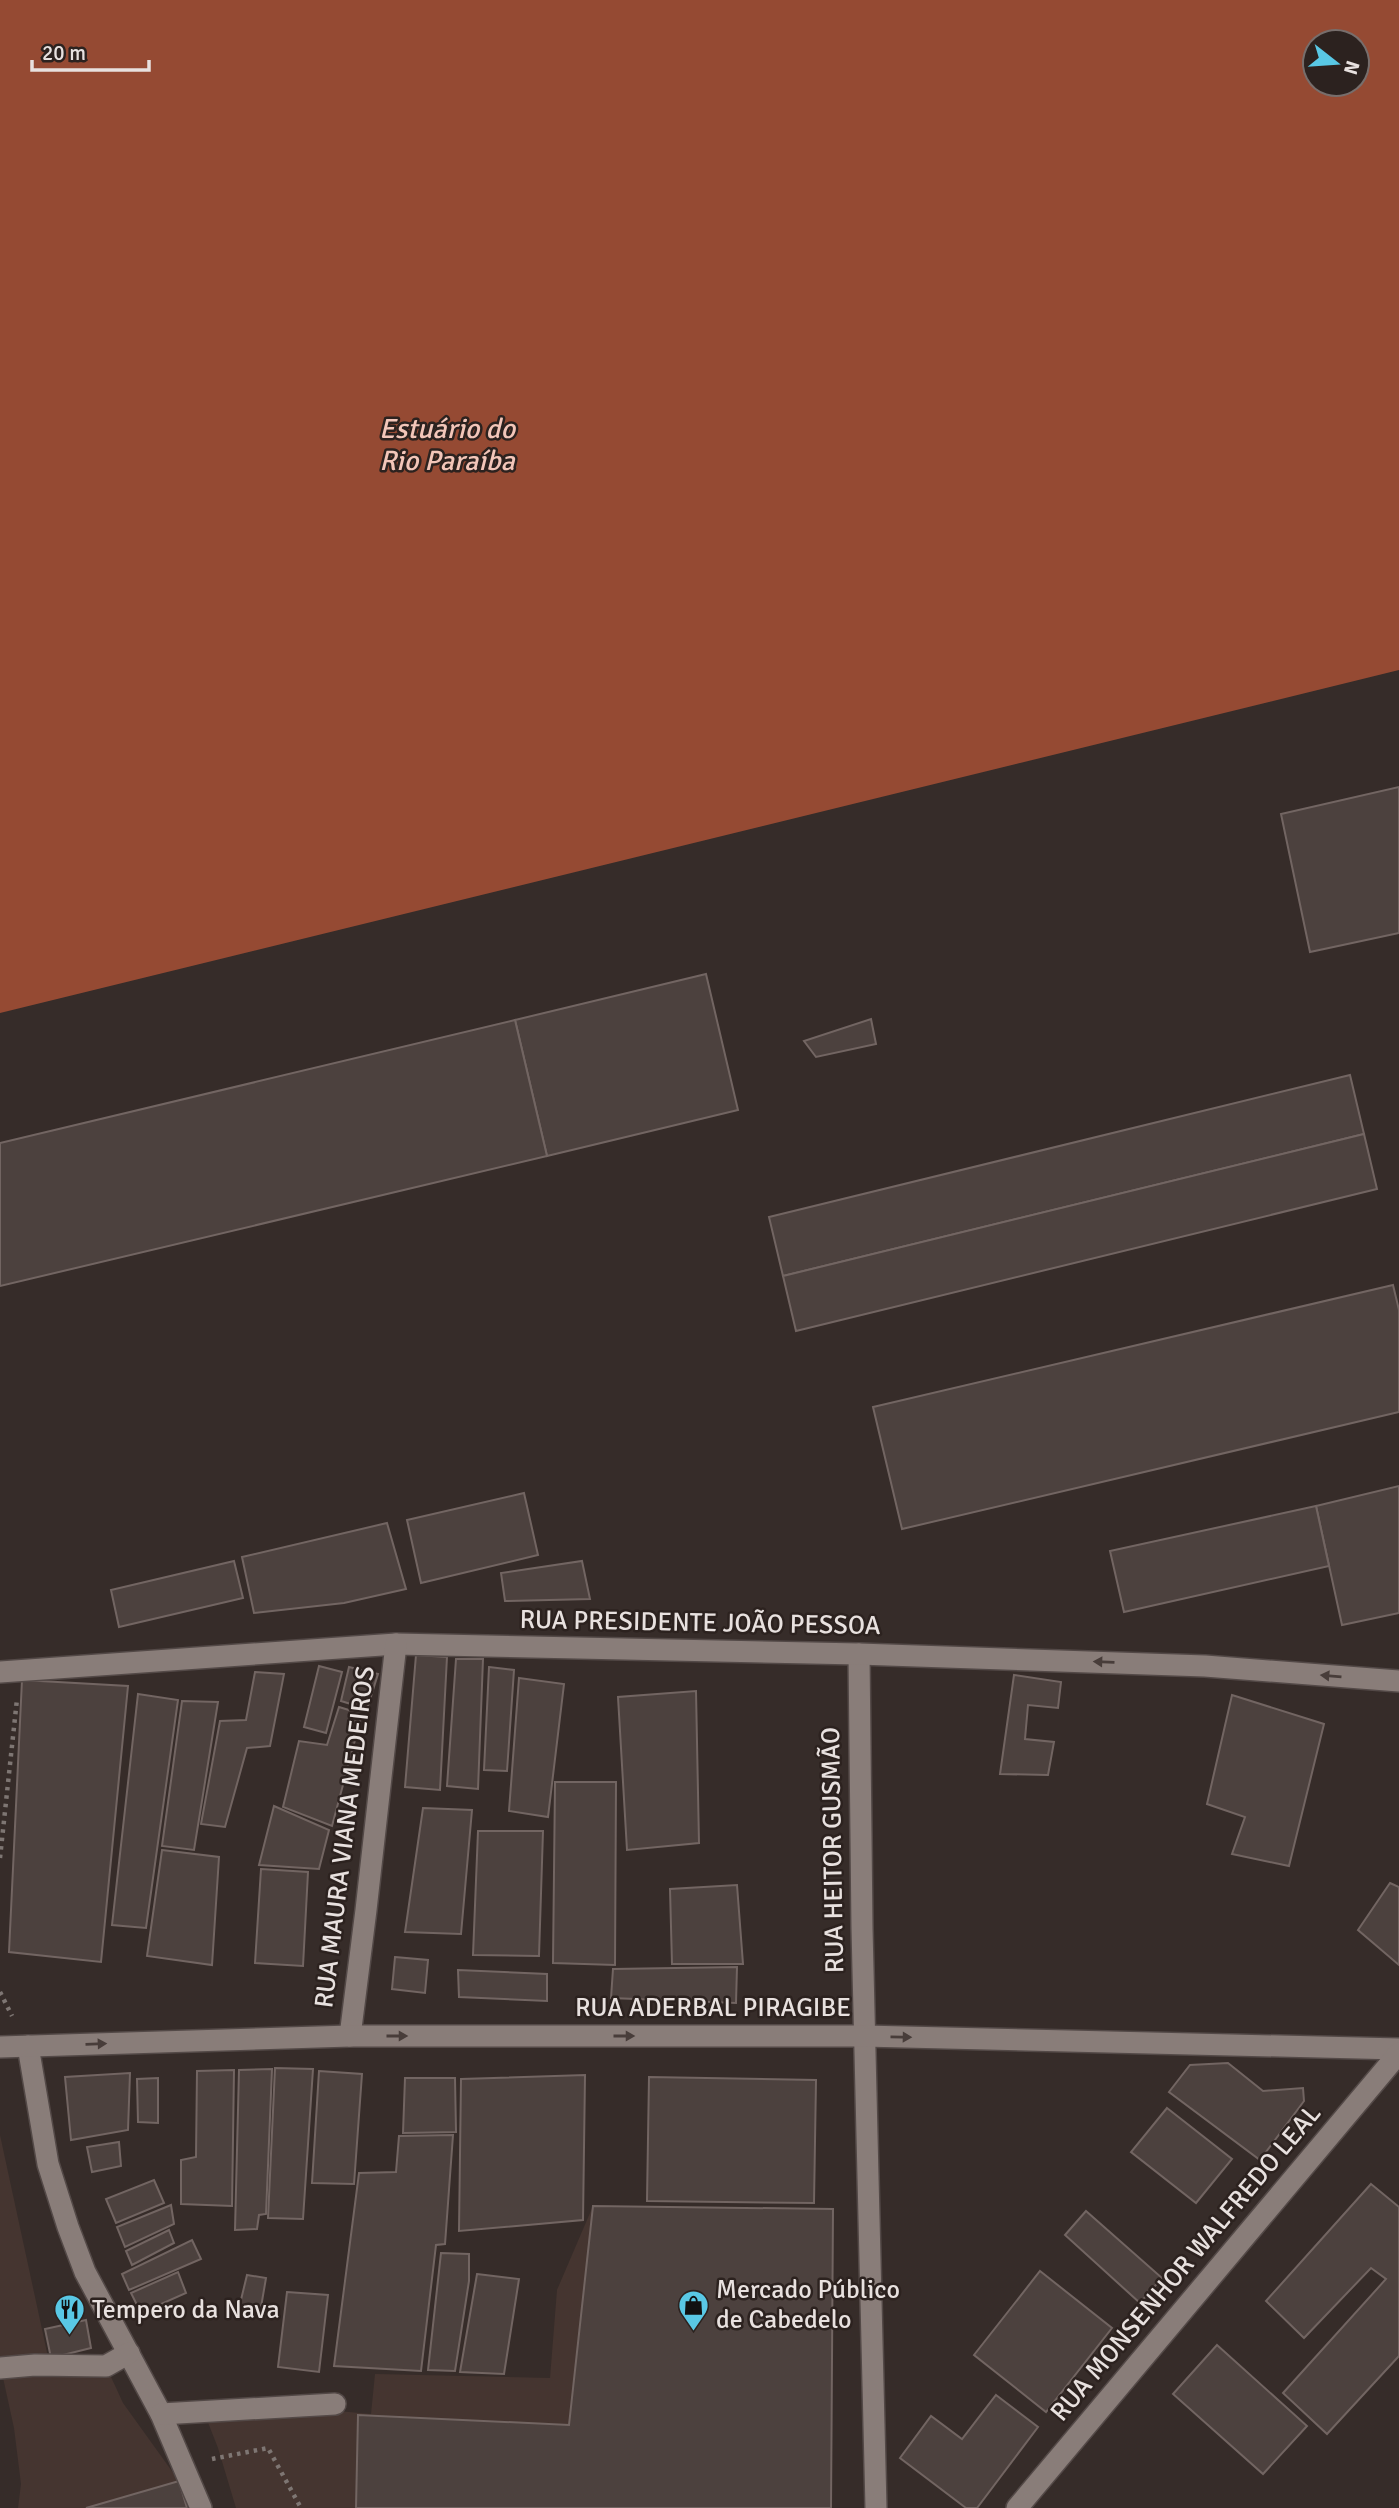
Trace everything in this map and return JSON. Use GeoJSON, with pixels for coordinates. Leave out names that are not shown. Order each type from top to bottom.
{"type":"FeatureCollection","features":[{"type":"Feature","properties":{"kind":"street","name":"RUA PRESIDENTE JOÃO PESSOA"},"geometry":{"type":"LineString","coordinates":[[10,1671],[396,1644],[1205,1665],[1399,1681]]}},
{"type":"Feature","properties":{"kind":"street","name":"RUA MAURA VIANA MEDEIROS"},"geometry":{"type":"LineString","coordinates":[[350,2036],[396,1644]]}},
{"type":"Feature","properties":{"kind":"street","name":"RUA HEITOR GUSMÃO"},"geometry":{"type":"LineString","coordinates":[[859,1654],[864,2036],[876,2508]]}},
{"type":"Feature","properties":{"kind":"street","name":"RUA ADERBAL PIRAGIBE"},"geometry":{"type":"LineString","coordinates":[[0,2047],[350,2036],[864,2036],[1399,2051]]}},
{"type":"Feature","properties":{"kind":"street"},"geometry":{"type":"LineString","coordinates":[[28,2046],[48,2164],[68,2227],[85,2272],[161,2414],[201,2508]]}},
{"type":"Feature","properties":{"kind":"street","name":"RUA MONSENHOR WALFREDO LEAL"},"geometry":{"type":"LineString","coordinates":[[1017,2508],[1399,2051]]}},
{"type":"Feature","properties":{"kind":"street"},"geometry":{"type":"LineString","coordinates":[[0,2368],[35,2365],[106,2366],[129,2353]]}},
{"type":"Feature","properties":{"kind":"street"},"geometry":{"type":"LineString","coordinates":[[161,2414],[335,2404]]}},
{"type":"Feature","properties":{"kind":"path"},"geometry":{"type":"LineString","coordinates":[[0,1858],[10,1671]]}},
{"type":"Feature","properties":{"kind":"path"},"geometry":{"type":"LineString","coordinates":[[183,2465],[268,2448],[301,2508]]}},
{"type":"Feature","properties":{"kind":"shaded area"},"geometry":{"type":"Polygon","coordinates":[[[0,2135],[48,2357],[106,2366],[123,2403],[179,2481],[187,2508],[18,2508],[21,2484],[14,2428],[0,2364],[0,2135]]]}},
{"type":"Feature","properties":{"kind":"shaded area","name":"Mercado Público de Cabedelo"},"geometry":{"type":"Polygon","coordinates":[[[593,2206],[833,2209],[831,2508],[236,2508],[207,2420],[247,2403],[371,2414],[375,2374],[550,2378],[557,2290],[593,2206]]]}},
{"type":"Feature","properties":{"kind":"water","name":"Estuário do Rio Paraíba"},"geometry":{"type":"Polygon","coordinates":[[[0,0],[1399,0],[1399,670],[0,1013],[0,0]]]}},
{"type":"Feature","properties":{"kind":"building"},"geometry":{"type":"Polygon","coordinates":[[[1399,787],[1399,933],[1310,952],[1281,814],[1399,787]]]}},
{"type":"Feature","properties":{"kind":"building"},"geometry":{"type":"Polygon","coordinates":[[[706,974],[738,1110],[547,1156],[515,1020],[706,974]]]}},
{"type":"Feature","properties":{"kind":"building"},"geometry":{"type":"Polygon","coordinates":[[[871,1019],[876,1044],[816,1057],[804,1041],[871,1019]]]}},
{"type":"Feature","properties":{"kind":"building"},"geometry":{"type":"Polygon","coordinates":[[[515,1020],[547,1156],[0,1286],[0,1143],[515,1020]]]}},
{"type":"Feature","properties":{"kind":"building"},"geometry":{"type":"Polygon","coordinates":[[[1350,1075],[1364,1134],[783,1276],[769,1217],[1350,1075]]]}},
{"type":"Feature","properties":{"kind":"building"},"geometry":{"type":"Polygon","coordinates":[[[1364,1134],[1377,1189],[796,1331],[783,1276],[1364,1134]]]}},
{"type":"Feature","properties":{"kind":"building"},"geometry":{"type":"Polygon","coordinates":[[[1393,1285],[1399,1310],[1399,1412],[902,1529],[873,1407],[1393,1285]]]}},
{"type":"Feature","properties":{"kind":"building"},"geometry":{"type":"Polygon","coordinates":[[[1399,1486],[1399,1613],[1342,1625],[1316,1506],[1399,1486]]]}},
{"type":"Feature","properties":{"kind":"building"},"geometry":{"type":"Polygon","coordinates":[[[524,1493],[538,1555],[421,1583],[407,1520],[524,1493]]]}},
{"type":"Feature","properties":{"kind":"building"},"geometry":{"type":"Polygon","coordinates":[[[1316,1506],[1329,1566],[1124,1612],[1110,1551],[1316,1506]]]}},
{"type":"Feature","properties":{"kind":"building"},"geometry":{"type":"Polygon","coordinates":[[[387,1523],[406,1589],[344,1603],[254,1613],[242,1557],[387,1523]]]}},
{"type":"Feature","properties":{"kind":"building"},"geometry":{"type":"Polygon","coordinates":[[[234,1561],[243,1598],[119,1627],[111,1590],[234,1561]]]}},
{"type":"Feature","properties":{"kind":"building"},"geometry":{"type":"Polygon","coordinates":[[[582,1561],[590,1599],[505,1601],[501,1573],[582,1561]]]}},
{"type":"Feature","properties":{"kind":"building"},"geometry":{"type":"Polygon","coordinates":[[[416,1655],[447,1657],[440,1790],[405,1787],[416,1655]]]}},
{"type":"Feature","properties":{"kind":"building"},"geometry":{"type":"Polygon","coordinates":[[[456,1659],[483,1659],[478,1789],[447,1786],[456,1659]]]}},
{"type":"Feature","properties":{"kind":"building"},"geometry":{"type":"Polygon","coordinates":[[[319,1666],[342,1672],[326,1733],[304,1727],[319,1666]]]}},
{"type":"Feature","properties":{"kind":"building"},"geometry":{"type":"Polygon","coordinates":[[[349,1667],[378,1674],[367,1709],[341,1701],[349,1667]]]}},
{"type":"Feature","properties":{"kind":"building"},"geometry":{"type":"Polygon","coordinates":[[[489,1667],[514,1670],[507,1771],[484,1770],[489,1667]]]}},
{"type":"Feature","properties":{"kind":"building"},"geometry":{"type":"Polygon","coordinates":[[[255,1672],[284,1674],[270,1746],[247,1748],[225,1827],[201,1824],[220,1721],[246,1720],[255,1672]]]}},
{"type":"Feature","properties":{"kind":"building"},"geometry":{"type":"Polygon","coordinates":[[[1014,1675],[1061,1682],[1058,1708],[1028,1705],[1025,1739],[1054,1742],[1048,1775],[1000,1774],[1014,1675]]]}},
{"type":"Feature","properties":{"kind":"building"},"geometry":{"type":"Polygon","coordinates":[[[519,1678],[564,1684],[548,1817],[509,1811],[519,1678]]]}},
{"type":"Feature","properties":{"kind":"building"},"geometry":{"type":"Polygon","coordinates":[[[22,1680],[128,1686],[101,1962],[9,1952],[22,1680]]]}},
{"type":"Feature","properties":{"kind":"building"},"geometry":{"type":"Polygon","coordinates":[[[696,1691],[699,1843],[627,1850],[618,1697],[696,1691]]]}},
{"type":"Feature","properties":{"kind":"building"},"geometry":{"type":"Polygon","coordinates":[[[138,1694],[178,1700],[146,1928],[112,1925],[138,1694]]]}},
{"type":"Feature","properties":{"kind":"building"},"geometry":{"type":"Polygon","coordinates":[[[1232,1695],[1324,1724],[1289,1866],[1232,1854],[1245,1817],[1207,1804],[1232,1695]]]}},
{"type":"Feature","properties":{"kind":"building"},"geometry":{"type":"Polygon","coordinates":[[[182,1701],[218,1702],[194,1850],[162,1846],[182,1701]]]}},
{"type":"Feature","properties":{"kind":"building"},"geometry":{"type":"Polygon","coordinates":[[[339,1707],[362,1714],[332,1826],[283,1807],[299,1741],[327,1745],[339,1707]]]}},
{"type":"Feature","properties":{"kind":"building"},"geometry":{"type":"Polygon","coordinates":[[[555,1782],[616,1782],[615,1965],[553,1963],[555,1782]]]}},
{"type":"Feature","properties":{"kind":"building"},"geometry":{"type":"Polygon","coordinates":[[[274,1806],[329,1830],[319,1869],[259,1865],[274,1806]]]}},
{"type":"Feature","properties":{"kind":"building"},"geometry":{"type":"Polygon","coordinates":[[[423,1808],[472,1810],[461,1934],[405,1932],[423,1808]]]}},
{"type":"Feature","properties":{"kind":"building"},"geometry":{"type":"Polygon","coordinates":[[[478,1831],[543,1831],[539,1956],[473,1955],[478,1831]]]}},
{"type":"Feature","properties":{"kind":"building"},"geometry":{"type":"Polygon","coordinates":[[[162,1850],[219,1857],[212,1965],[147,1956],[162,1850]]]}},
{"type":"Feature","properties":{"kind":"building"},"geometry":{"type":"Polygon","coordinates":[[[261,1869],[308,1872],[303,1966],[255,1963],[261,1869]]]}},
{"type":"Feature","properties":{"kind":"building"},"geometry":{"type":"Polygon","coordinates":[[[1390,1883],[1399,1887],[1399,1965],[1358,1930],[1390,1883]]]}},
{"type":"Feature","properties":{"kind":"building"},"geometry":{"type":"Polygon","coordinates":[[[737,1885],[743,1964],[672,1964],[670,1889],[737,1885]]]}},
{"type":"Feature","properties":{"kind":"building"},"geometry":{"type":"Polygon","coordinates":[[[395,1957],[428,1960],[425,1993],[392,1989],[395,1957]]]}},
{"type":"Feature","properties":{"kind":"building"},"geometry":{"type":"Polygon","coordinates":[[[737,1967],[736,2003],[611,1998],[613,1969],[737,1967]]]}},
{"type":"Feature","properties":{"kind":"building"},"geometry":{"type":"Polygon","coordinates":[[[458,1970],[547,1974],[547,2001],[459,1997],[458,1970]]]}},
{"type":"Feature","properties":{"kind":"building"},"geometry":{"type":"Polygon","coordinates":[[[1228,2063],[1263,2091],[1303,2088],[1304,2101],[1260,2160],[1169,2092],[1190,2065],[1228,2063]]]}},
{"type":"Feature","properties":{"kind":"building"},"geometry":{"type":"Polygon","coordinates":[[[275,2068],[313,2069],[303,2219],[268,2218],[275,2068]]]}},
{"type":"Feature","properties":{"kind":"building"},"geometry":{"type":"Polygon","coordinates":[[[272,2069],[266,2214],[259,2215],[257,2229],[235,2230],[239,2070],[272,2069]]]}},
{"type":"Feature","properties":{"kind":"building"},"geometry":{"type":"Polygon","coordinates":[[[234,2070],[232,2206],[181,2204],[181,2160],[196,2157],[197,2071],[234,2070]]]}},
{"type":"Feature","properties":{"kind":"building"},"geometry":{"type":"Polygon","coordinates":[[[319,2071],[362,2074],[354,2184],[312,2183],[319,2071]]]}},
{"type":"Feature","properties":{"kind":"building"},"geometry":{"type":"Polygon","coordinates":[[[130,2073],[128,2130],[71,2140],[65,2077],[130,2073]]]}},
{"type":"Feature","properties":{"kind":"building"},"geometry":{"type":"Polygon","coordinates":[[[585,2075],[583,2220],[459,2231],[461,2079],[585,2075]]]}},
{"type":"Feature","properties":{"kind":"building"},"geometry":{"type":"Polygon","coordinates":[[[649,2077],[816,2080],[814,2203],[647,2201],[649,2077]]]}},
{"type":"Feature","properties":{"kind":"building"},"geometry":{"type":"Polygon","coordinates":[[[158,2078],[158,2123],[138,2122],[137,2079],[158,2078]]]}},
{"type":"Feature","properties":{"kind":"building"},"geometry":{"type":"Polygon","coordinates":[[[405,2078],[455,2078],[456,2132],[403,2133],[405,2078]]]}},
{"type":"Feature","properties":{"kind":"building"},"geometry":{"type":"Polygon","coordinates":[[[1167,2108],[1232,2159],[1196,2203],[1131,2152],[1167,2108]]]}},
{"type":"Feature","properties":{"kind":"building"},"geometry":{"type":"Polygon","coordinates":[[[453,2135],[445,2244],[436,2245],[421,2371],[334,2366],[359,2173],[396,2172],[399,2136],[453,2135]]]}},
{"type":"Feature","properties":{"kind":"building"},"geometry":{"type":"Polygon","coordinates":[[[119,2142],[121,2166],[92,2172],[87,2147],[119,2142]]]}},
{"type":"Feature","properties":{"kind":"building"},"geometry":{"type":"Polygon","coordinates":[[[154,2180],[164,2203],[116,2223],[106,2199],[154,2180]]]}},
{"type":"Feature","properties":{"kind":"building"},"geometry":{"type":"Polygon","coordinates":[[[1371,2184],[1399,2207],[1399,2356],[1327,2434],[1283,2393],[1386,2279],[1371,2268],[1304,2338],[1266,2301],[1371,2184]]]}},
{"type":"Feature","properties":{"kind":"building"},"geometry":{"type":"Polygon","coordinates":[[[171,2205],[174,2224],[125,2247],[117,2227],[171,2205]]]}},
{"type":"Feature","properties":{"kind":"building","name":"Mercado Público de Cabedelo"},"geometry":{"type":"Polygon","coordinates":[[[593,2206],[833,2209],[831,2508],[356,2508],[358,2415],[569,2425],[593,2206]]]}},
{"type":"Feature","properties":{"kind":"building"},"geometry":{"type":"Polygon","coordinates":[[[1086,2211],[1162,2278],[1140,2303],[1065,2235],[1086,2211]]]}},
{"type":"Feature","properties":{"kind":"building"},"geometry":{"type":"Polygon","coordinates":[[[169,2230],[174,2243],[132,2265],[126,2251],[169,2230]]]}},
{"type":"Feature","properties":{"kind":"building"},"geometry":{"type":"Polygon","coordinates":[[[192,2240],[201,2259],[129,2290],[122,2274],[192,2240]]]}},
{"type":"Feature","properties":{"kind":"building"},"geometry":{"type":"Polygon","coordinates":[[[441,2253],[469,2254],[469,2281],[455,2371],[428,2370],[441,2253]]]}},
{"type":"Feature","properties":{"kind":"building"},"geometry":{"type":"Polygon","coordinates":[[[1040,2271],[1112,2328],[1046,2412],[974,2355],[1040,2271]]]}},
{"type":"Feature","properties":{"kind":"building"},"geometry":{"type":"Polygon","coordinates":[[[178,2272],[186,2293],[141,2313],[131,2293],[178,2272]]]}},
{"type":"Feature","properties":{"kind":"building"},"geometry":{"type":"Polygon","coordinates":[[[477,2274],[519,2279],[504,2374],[460,2372],[477,2274]]]}},
{"type":"Feature","properties":{"kind":"building"},"geometry":{"type":"Polygon","coordinates":[[[247,2275],[266,2278],[260,2313],[239,2308],[247,2275]]]}},
{"type":"Feature","properties":{"kind":"building"},"geometry":{"type":"Polygon","coordinates":[[[287,2292],[328,2295],[319,2372],[278,2367],[287,2292]]]}},
{"type":"Feature","properties":{"kind":"building"},"geometry":{"type":"Polygon","coordinates":[[[86,2320],[91,2348],[51,2358],[45,2329],[86,2320]]]}},
{"type":"Feature","properties":{"kind":"building"},"geometry":{"type":"Polygon","coordinates":[[[1217,2345],[1307,2426],[1263,2474],[1173,2394],[1217,2345]]]}},
{"type":"Feature","properties":{"kind":"building"},"geometry":{"type":"Polygon","coordinates":[[[996,2395],[1038,2427],[977,2508],[966,2508],[900,2458],[931,2416],[962,2439],[996,2395]]]}},
{"type":"Feature","properties":{"kind":"building"},"geometry":{"type":"Polygon","coordinates":[[[179,2481],[187,2508],[86,2508],[179,2481]]]}},
{"type":"Feature","properties":{"kind":"place","name":"Mercado Público de Cabedelo"},"geometry":{"type":"Point","coordinates":[693,2332]}},
{"type":"Feature","properties":{"kind":"place","name":"Tempero da Nava"},"geometry":{"type":"Point","coordinates":[69,2337]}}]}
